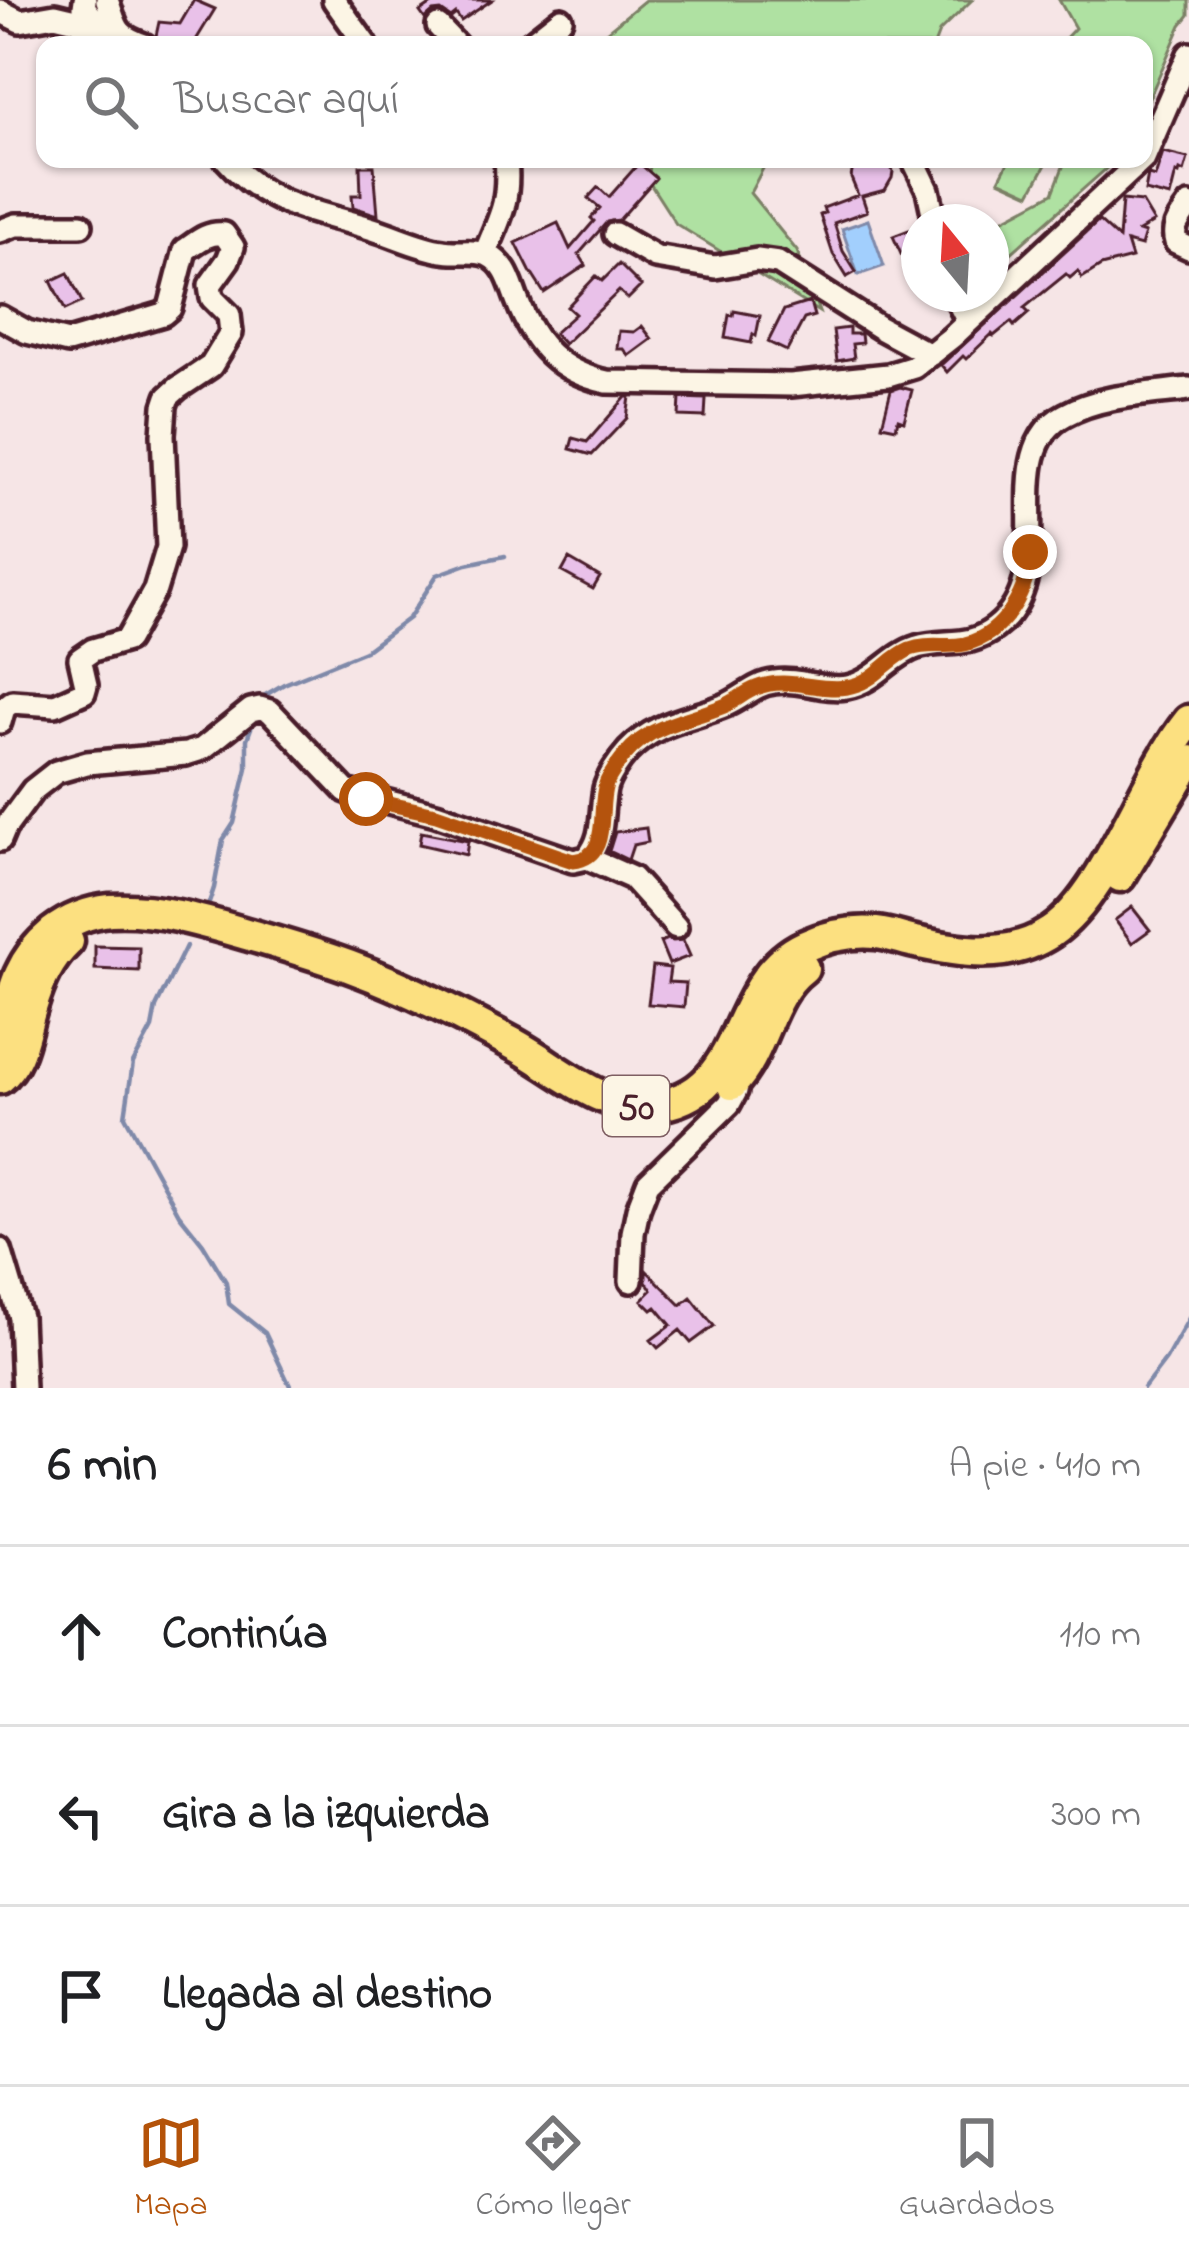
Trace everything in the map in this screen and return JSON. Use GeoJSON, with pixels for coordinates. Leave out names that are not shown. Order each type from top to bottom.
{"type":"FeatureCollection","features":[{"type":"Feature","properties":{"kind":"highway","name":"50"},"geometry":{"type":"LineString","coordinates":[[2,1072],[14,984],[34,950],[80,916],[112,910],[219,925],[362,971],[487,1029],[602,1097],[623,1105],[674,1102],[716,1075],[767,976],[802,947],[856,932],[982,953],[1024,945],[1048,934],[1066,920],[1098,877],[1189,721]]}},
{"type":"Feature","properties":{"kind":"highway","name":"50"},"geometry":{"type":"LineString","coordinates":[[2,1072],[20,1048],[52,956],[69,940],[91,930],[123,926],[260,950],[386,998],[478,1041],[595,1111],[638,1125],[679,1117],[720,1095],[739,1077],[786,984],[797,971],[829,953],[873,947],[947,964],[983,965],[1017,962],[1067,941],[1099,909],[1189,761]]}},
{"type":"Feature","properties":{"kind":"street"},"geometry":{"type":"LineString","coordinates":[[85,0],[84,7],[104,36]]}},
{"type":"Feature","properties":{"kind":"street"},"geometry":{"type":"LineString","coordinates":[[107,0],[115,27],[124,36]]}},
{"type":"Feature","properties":{"kind":"street"},"geometry":{"type":"LineString","coordinates":[[334,0],[360,36]]}},
{"type":"Feature","properties":{"kind":"street"},"geometry":{"type":"LineString","coordinates":[[0,11],[20,21],[55,15],[76,20],[100,36]]}},
{"type":"Feature","properties":{"kind":"street"},"geometry":{"type":"LineString","coordinates":[[539,36],[561,19]]}},
{"type":"Feature","properties":{"kind":"street"},"geometry":{"type":"LineString","coordinates":[[438,26],[447,36]]}},
{"type":"Feature","properties":{"kind":"street"},"geometry":{"type":"LineString","coordinates":[[1153,136],[1189,54]]}},
{"type":"Feature","properties":{"kind":"street"},"geometry":{"type":"LineString","coordinates":[[236,168],[253,184],[298,210],[443,252],[485,253],[506,269],[519,305],[548,354],[583,377],[607,382],[790,385],[889,375],[914,367],[1133,168]]}},
{"type":"Feature","properties":{"kind":"street"},"geometry":{"type":"LineString","coordinates":[[485,253],[505,206],[507,168]]}},
{"type":"Feature","properties":{"kind":"street"},"geometry":{"type":"LineString","coordinates":[[917,168],[931,204]]}},
{"type":"Feature","properties":{"kind":"street"},"geometry":{"type":"LineString","coordinates":[[1189,205],[1175,224],[1174,234],[1176,242],[1189,248]]}},
{"type":"Feature","properties":{"kind":"street"},"geometry":{"type":"LineString","coordinates":[[0,231],[16,225],[81,225]]}},
{"type":"Feature","properties":{"kind":"street"},"geometry":{"type":"LineString","coordinates":[[0,317],[27,332],[68,342],[163,314],[170,308],[185,250],[215,233],[224,234],[233,247],[210,285],[212,298],[229,315],[231,333],[212,366],[178,388],[165,406],[168,547],[155,590],[127,640],[80,659],[84,692],[55,705],[12,702],[4,708],[0,722]]}},
{"type":"Feature","properties":{"kind":"street"},"geometry":{"type":"LineString","coordinates":[[615,234],[655,257],[716,267],[757,260],[778,263],[930,355]]}},
{"type":"Feature","properties":{"kind":"street"},"geometry":{"type":"LineString","coordinates":[[963,312],[968,322]]}},
{"type":"Feature","properties":{"kind":"street"},"geometry":{"type":"LineString","coordinates":[[587,858],[600,839],[606,784],[629,749],[664,724],[727,705],[773,682],[848,687],[871,679],[911,649],[966,644],[995,628],[1012,610],[1030,569],[1030,466],[1040,438],[1062,416],[1100,402],[1189,389]]}},
{"type":"Feature","properties":{"kind":"street"},"geometry":{"type":"LineString","coordinates":[[2,831],[33,790],[56,772],[87,763],[202,749],[243,714],[260,708],[270,711],[346,791],[436,814],[573,861],[587,858],[632,878],[676,927]]}},
{"type":"Feature","properties":{"kind":"street"},"geometry":{"type":"LineString","coordinates":[[631,1281],[633,1233],[648,1184],[729,1103],[739,1077]]}},
{"type":"Feature","properties":{"kind":"street"},"geometry":{"type":"LineString","coordinates":[[0,1250],[20,1317],[23,1388]]}},
{"type":"Feature","properties":{"kind":"green space"},"geometry":{"type":"Polygon","coordinates":[[[645,0],[972,0],[937,36],[606,36],[645,0]]]}},
{"type":"Feature","properties":{"kind":"green space"},"geometry":{"type":"Polygon","coordinates":[[[1059,0],[1189,0],[1189,15],[1153,89],[1153,36],[1067,36],[1075,28],[1059,0]]]}},
{"type":"Feature","properties":{"kind":"green space"},"geometry":{"type":"Polygon","coordinates":[[[650,168],[763,168],[750,193],[797,251],[819,312],[676,224],[649,182],[650,168]]]}},
{"type":"Feature","properties":{"kind":"green space"},"geometry":{"type":"Polygon","coordinates":[[[1005,168],[1044,168],[1030,194],[999,180],[1005,168]]]}},
{"type":"Feature","properties":{"kind":"green space"},"geometry":{"type":"Polygon","coordinates":[[[1063,168],[1107,168],[1009,255],[1009,216],[1053,193],[1063,168]]]}},
{"type":"Feature","properties":{"kind":"water"},"geometry":{"type":"Polygon","coordinates":[[[868,220],[884,266],[858,275],[842,229],[868,220]]]}},
{"type":"Feature","properties":{"kind":"building"},"geometry":{"type":"Polygon","coordinates":[[[194,0],[215,9],[198,36],[156,36],[159,22],[180,24],[194,0]]]}},
{"type":"Feature","properties":{"kind":"building"},"geometry":{"type":"Polygon","coordinates":[[[438,0],[492,0],[461,21],[456,14],[451,18],[441,11],[425,19],[420,12],[438,0]]]}},
{"type":"Feature","properties":{"kind":"building"},"geometry":{"type":"Polygon","coordinates":[[[1163,152],[1188,158],[1184,172],[1176,173],[1170,197],[1145,191],[1148,175],[1155,177],[1163,152]]]}},
{"type":"Feature","properties":{"kind":"building"},"geometry":{"type":"Polygon","coordinates":[[[360,168],[374,168],[378,215],[353,207],[352,195],[361,195],[360,168]]]}},
{"type":"Feature","properties":{"kind":"building"},"geometry":{"type":"Polygon","coordinates":[[[635,168],[645,168],[656,178],[619,220],[607,222],[579,254],[586,265],[544,293],[516,243],[558,223],[570,249],[600,208],[588,198],[598,187],[609,197],[635,168]]]}},
{"type":"Feature","properties":{"kind":"building"},"geometry":{"type":"Polygon","coordinates":[[[853,168],[891,168],[893,172],[885,190],[862,196],[867,211],[834,223],[856,272],[847,277],[833,254],[820,215],[825,213],[823,208],[858,195],[853,168]]]}},
{"type":"Feature","properties":{"kind":"building"},"geometry":{"type":"Polygon","coordinates":[[[1122,200],[1142,202],[1154,222],[1139,231],[1145,233],[1141,246],[1127,242],[1132,258],[1101,266],[1082,278],[1078,271],[1070,278],[1066,274],[1024,308],[1029,313],[1014,326],[1011,322],[992,334],[947,372],[941,365],[999,312],[1009,312],[1009,303],[1099,221],[1119,239],[1122,200]]]}},
{"type":"Feature","properties":{"kind":"building"},"geometry":{"type":"Polygon","coordinates":[[[619,264],[641,286],[628,299],[619,291],[564,344],[554,333],[575,314],[567,307],[596,276],[602,281],[619,264]]]}},
{"type":"Feature","properties":{"kind":"building"},"geometry":{"type":"Polygon","coordinates":[[[68,273],[82,302],[65,310],[51,281],[68,273]]]}},
{"type":"Feature","properties":{"kind":"building"},"geometry":{"type":"Polygon","coordinates":[[[810,302],[814,316],[804,319],[787,351],[768,342],[784,310],[810,302]]]}},
{"type":"Feature","properties":{"kind":"building"},"geometry":{"type":"Polygon","coordinates":[[[734,311],[760,316],[751,343],[725,338],[734,311]]]}},
{"type":"Feature","properties":{"kind":"building"},"geometry":{"type":"Polygon","coordinates":[[[642,326],[652,339],[629,356],[617,349],[619,331],[634,332],[642,326]]]}},
{"type":"Feature","properties":{"kind":"building"},"geometry":{"type":"Polygon","coordinates":[[[849,328],[849,334],[861,334],[862,343],[852,344],[854,358],[837,361],[833,330],[849,328]]]}},
{"type":"Feature","properties":{"kind":"building"},"geometry":{"type":"Polygon","coordinates":[[[891,390],[912,390],[904,421],[898,419],[896,428],[882,425],[891,390]]]}},
{"type":"Feature","properties":{"kind":"building"},"geometry":{"type":"Polygon","coordinates":[[[630,397],[627,418],[592,455],[570,449],[573,438],[587,442],[630,397]]]}},
{"type":"Feature","properties":{"kind":"building"},"geometry":{"type":"Polygon","coordinates":[[[680,398],[706,399],[705,417],[679,416],[680,398]]]}},
{"type":"Feature","properties":{"kind":"building"},"geometry":{"type":"Polygon","coordinates":[[[569,559],[600,577],[593,589],[562,572],[569,559]]]}},
{"type":"Feature","properties":{"kind":"building"},"geometry":{"type":"Polygon","coordinates":[[[646,828],[648,842],[633,845],[628,860],[609,851],[615,832],[646,828]]]}},
{"type":"Feature","properties":{"kind":"building"},"geometry":{"type":"Polygon","coordinates":[[[421,832],[468,841],[466,855],[419,844],[421,832]]]}},
{"type":"Feature","properties":{"kind":"building"},"geometry":{"type":"Polygon","coordinates":[[[1132,907],[1150,930],[1132,943],[1115,920],[1132,907]]]}},
{"type":"Feature","properties":{"kind":"building"},"geometry":{"type":"Polygon","coordinates":[[[683,940],[690,956],[669,964],[660,942],[683,940]]]}},
{"type":"Feature","properties":{"kind":"building"},"geometry":{"type":"Polygon","coordinates":[[[95,946],[139,947],[139,971],[95,969],[95,946]]]}},
{"type":"Feature","properties":{"kind":"building"},"geometry":{"type":"Polygon","coordinates":[[[653,966],[670,968],[668,982],[686,983],[684,1007],[648,1004],[653,966]]]}},
{"type":"Feature","properties":{"kind":"building"},"geometry":{"type":"Polygon","coordinates":[[[646,1270],[681,1305],[691,1297],[714,1326],[691,1343],[680,1330],[658,1348],[651,1340],[671,1325],[656,1307],[652,1310],[642,1300],[652,1290],[646,1270]]]}},
{"type":"Feature","properties":{"kind":"waterway"},"geometry":{"type":"LineString","coordinates":[[262,697],[365,651],[409,618],[437,575],[505,556]]}},
{"type":"Feature","properties":{"kind":"waterway"},"geometry":{"type":"LineString","coordinates":[[207,909],[223,840],[234,823],[254,720]]}},
{"type":"Feature","properties":{"kind":"waterway"},"geometry":{"type":"LineString","coordinates":[[186,946],[133,1063],[125,1116],[179,1214],[226,1282],[229,1304],[265,1333],[291,1388]]}},
{"type":"Feature","properties":{"kind":"waterway"},"geometry":{"type":"LineString","coordinates":[[1144,1388],[1189,1318]]}},
{"type":"Feature","properties":{"kind":"route"},"geometry":{"type":"LineString","coordinates":[[366,799],[436,814],[573,861],[587,858],[600,839],[606,784],[629,749],[664,724],[727,705],[773,682],[848,687],[871,679],[911,649],[966,644],[995,628],[1012,610],[1030,569],[1030,552]]}}]}
